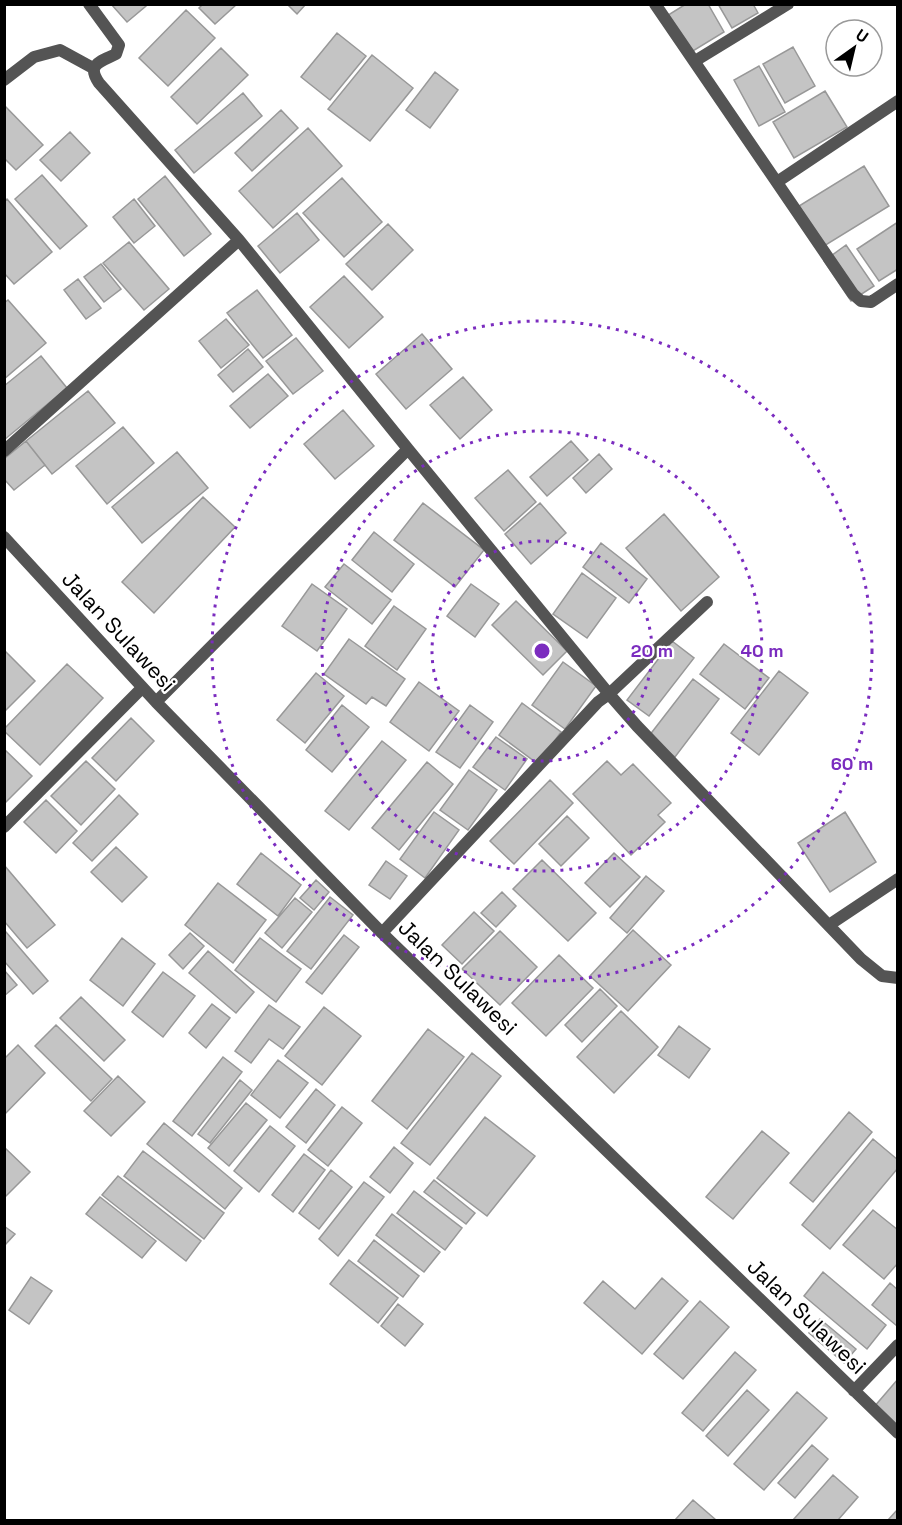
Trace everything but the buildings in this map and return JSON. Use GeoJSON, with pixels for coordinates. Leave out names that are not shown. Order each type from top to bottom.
{"type":"FeatureCollection","features":[{"type":"Feature","properties":{"kind":"street"},"geometry":{"type":"LineString","coordinates":[[89,4],[119,45],[116,54],[97,63],[93,68],[99,83],[239,240],[609,694],[652,742],[861,958],[882,976],[897,978]]}},
{"type":"Feature","properties":{"kind":"street"},"geometry":{"type":"LineString","coordinates":[[655,4],[853,294],[861,301],[871,302],[897,284]]}},
{"type":"Feature","properties":{"kind":"street"},"geometry":{"type":"LineString","coordinates":[[695,62],[788,4]]}},
{"type":"Feature","properties":{"kind":"street"},"geometry":{"type":"LineString","coordinates":[[4,80],[34,57],[60,50],[93,68]]}},
{"type":"Feature","properties":{"kind":"street"},"geometry":{"type":"LineString","coordinates":[[777,182],[897,101]]}},
{"type":"Feature","properties":{"kind":"street"},"geometry":{"type":"LineString","coordinates":[[4,451],[239,240]]}},
{"type":"Feature","properties":{"kind":"street"},"geometry":{"type":"LineString","coordinates":[[156,702],[408,449]]}},
{"type":"Feature","properties":{"kind":"street","name":"Jalan Sulawesi"},"geometry":{"type":"LineString","coordinates":[[4,537],[142,688],[382,933],[897,1433]]}},
{"type":"Feature","properties":{"kind":"street"},"geometry":{"type":"LineString","coordinates":[[382,933],[598,702],[707,602]]}},
{"type":"Feature","properties":{"kind":"street"},"geometry":{"type":"LineString","coordinates":[[4,827],[142,688]]}},
{"type":"Feature","properties":{"kind":"street"},"geometry":{"type":"LineString","coordinates":[[829,925],[897,879]]}},
{"type":"Feature","properties":{"kind":"street"},"geometry":{"type":"LineString","coordinates":[[854,1391],[897,1345]]}}]}
